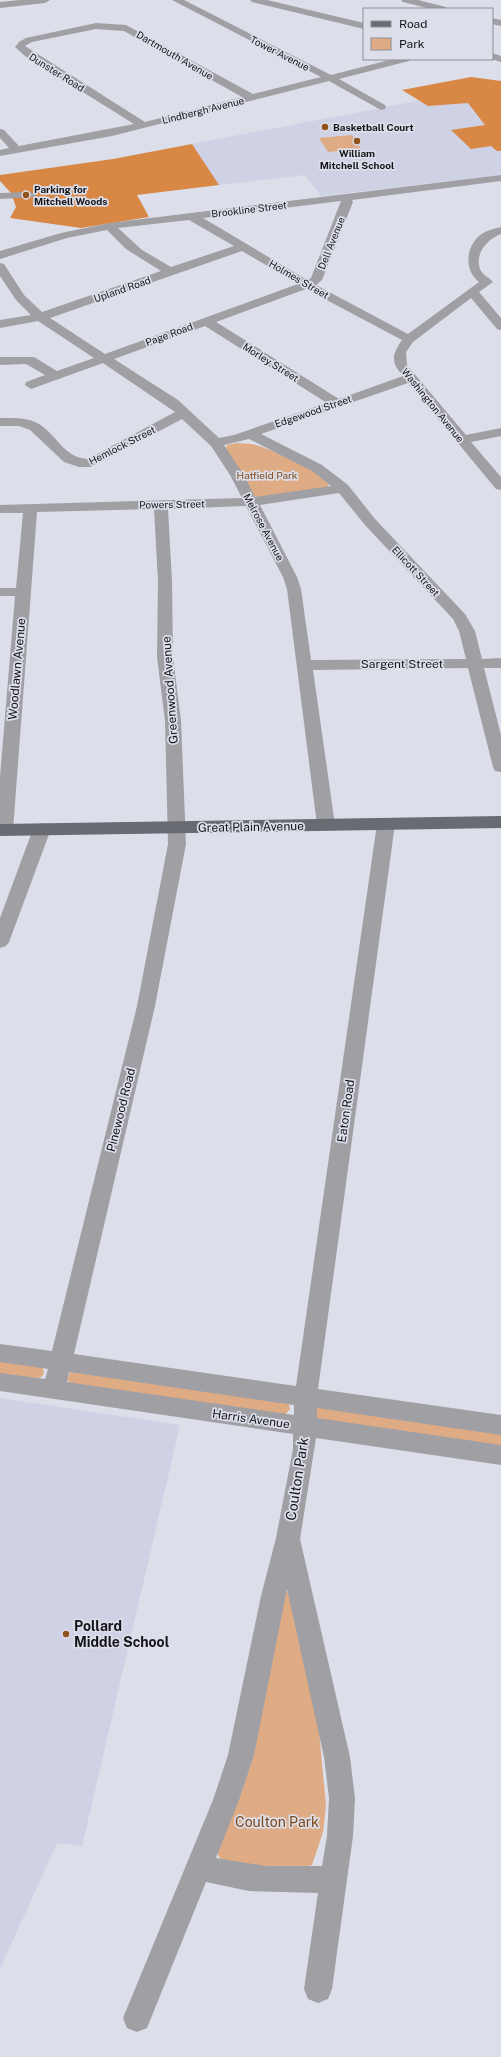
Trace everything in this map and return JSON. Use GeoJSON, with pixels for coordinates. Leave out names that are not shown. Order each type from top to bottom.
{"type":"FeatureCollection","features":[{"type":"Feature","properties":{"kind":"main road","name":"Great Plain Avenue"},"geometry":{"type":"LineString","coordinates":[[2,830],[501,822]]}},
{"type":"Feature","properties":{"kind":"street"},"geometry":{"type":"LineString","coordinates":[[0,5],[23,1],[45,0]]}},
{"type":"Feature","properties":{"kind":"street","name":"Tower Avenue"},"geometry":{"type":"LineString","coordinates":[[177,0],[330,78],[381,107]]}},
{"type":"Feature","properties":{"kind":"street"},"geometry":{"type":"LineString","coordinates":[[255,0],[363,26]]}},
{"type":"Feature","properties":{"kind":"street"},"geometry":{"type":"LineString","coordinates":[[406,0],[439,8]]}},
{"type":"Feature","properties":{"kind":"street","name":"Dartmouth Avenue"},"geometry":{"type":"LineString","coordinates":[[96,26],[115,26],[133,31],[250,98]]}},
{"type":"Feature","properties":{"kind":"street","name":"Dunster Road"},"geometry":{"type":"LineString","coordinates":[[96,26],[29,40],[20,47],[28,54],[143,125]]}},
{"type":"Feature","properties":{"kind":"street","name":"Lindbergh Avenue"},"geometry":{"type":"LineString","coordinates":[[0,153],[112,133],[401,60]]}},
{"type":"Feature","properties":{"kind":"street"},"geometry":{"type":"LineString","coordinates":[[0,132],[17,150]]}},
{"type":"Feature","properties":{"kind":"street","name":"Brookline Street"},"geometry":{"type":"LineString","coordinates":[[0,255],[75,233],[110,226],[501,178]]}},
{"type":"Feature","properties":{"kind":"street"},"geometry":{"type":"LineString","coordinates":[[0,196],[30,195]]}},
{"type":"Feature","properties":{"kind":"street","name":"Dell Avenue"},"geometry":{"type":"LineString","coordinates":[[308,285],[316,280],[347,202],[345,197]]}},
{"type":"Feature","properties":{"kind":"street","name":"Holmes Street"},"geometry":{"type":"LineString","coordinates":[[191,216],[308,285],[409,339]]}},
{"type":"Feature","properties":{"kind":"street"},"geometry":{"type":"LineString","coordinates":[[110,226],[119,238],[138,254],[171,272]]}},
{"type":"Feature","properties":{"kind":"street"},"geometry":{"type":"LineString","coordinates":[[487,282],[476,273],[474,266],[474,252],[479,240],[489,233],[501,230]]}},
{"type":"Feature","properties":{"kind":"street","name":"Upland Road"},"geometry":{"type":"LineString","coordinates":[[0,324],[40,317],[242,247]]}},
{"type":"Feature","properties":{"kind":"street","name":"Melrose Avenue"},"geometry":{"type":"LineString","coordinates":[[0,267],[20,297],[40,317],[147,385],[184,412],[216,443],[225,456],[290,577],[294,590],[326,825]]}},
{"type":"Feature","properties":{"kind":"street","name":"Washington Avenue"},"geometry":{"type":"LineString","coordinates":[[501,277],[487,282],[472,291],[409,339],[400,352],[401,366],[461,440],[501,486]]}},
{"type":"Feature","properties":{"kind":"street","name":"Page Road"},"geometry":{"type":"LineString","coordinates":[[31,385],[308,285]]}},
{"type":"Feature","properties":{"kind":"street"},"geometry":{"type":"LineString","coordinates":[[472,291],[501,326]]}},
{"type":"Feature","properties":{"kind":"street","name":"Morley Street"},"geometry":{"type":"LineString","coordinates":[[205,322],[337,403]]}},
{"type":"Feature","properties":{"kind":"street"},"geometry":{"type":"LineString","coordinates":[[0,361],[29,360],[55,376]]}},
{"type":"Feature","properties":{"kind":"street","name":"Edgewood Street"},"geometry":{"type":"LineString","coordinates":[[216,443],[250,434],[411,378]]}},
{"type":"Feature","properties":{"kind":"street","name":"Hemlock Street"},"geometry":{"type":"LineString","coordinates":[[0,422],[24,422],[44,434],[55,450],[71,460],[82,464],[91,463],[184,412]]}},
{"type":"Feature","properties":{"kind":"street"},"geometry":{"type":"LineString","coordinates":[[461,440],[501,432]]}},
{"type":"Feature","properties":{"kind":"street","name":"Ellicott Street"},"geometry":{"type":"LineString","coordinates":[[250,434],[317,468],[344,488],[370,522],[460,617],[467,631],[501,767]]}},
{"type":"Feature","properties":{"kind":"street","name":"Powers Street"},"geometry":{"type":"LineString","coordinates":[[0,509],[251,502],[344,488]]}},
{"type":"Feature","properties":{"kind":"street","name":"Greenwood Avenue"},"geometry":{"type":"LineString","coordinates":[[161,504],[165,581],[165,657],[173,721],[178,828]]}},
{"type":"Feature","properties":{"kind":"street","name":"Woodlawn Avenue"},"geometry":{"type":"LineString","coordinates":[[2,830],[7,706],[23,592],[30,508]]}},
{"type":"Feature","properties":{"kind":"street"},"geometry":{"type":"LineString","coordinates":[[0,592],[23,592]]}},
{"type":"Feature","properties":{"kind":"street","name":"Sargent Street"},"geometry":{"type":"LineString","coordinates":[[304,664],[501,663]]}},
{"type":"Feature","properties":{"kind":"street","name":"Eaton Road"},"geometry":{"type":"LineString","coordinates":[[306,1397],[386,824]]}},
{"type":"Feature","properties":{"kind":"street","name":"Pinewood Road"},"geometry":{"type":"LineString","coordinates":[[54,1390],[146,1006],[177,844],[178,828]]}},
{"type":"Feature","properties":{"kind":"street"},"geometry":{"type":"LineString","coordinates":[[0,942],[42,829]]}},
{"type":"Feature","properties":{"kind":"street"},"geometry":{"type":"LineString","coordinates":[[0,1353],[501,1425]]}},
{"type":"Feature","properties":{"kind":"street","name":"Harris Avenue"},"geometry":{"type":"LineString","coordinates":[[0,1382],[501,1455]]}},
{"type":"Feature","properties":{"kind":"street","name":"Coulton Park"},"geometry":{"type":"LineString","coordinates":[[137,2018],[200,1866],[226,1800],[241,1755],[272,1596],[288,1538],[304,1449],[306,1397]]}},
{"type":"Feature","properties":{"kind":"street","name":"Coulton Park"},"geometry":{"type":"LineString","coordinates":[[288,1538],[340,1773],[342,1798],[341,1822],[318,1989]]}},
{"type":"Feature","properties":{"kind":"street"},"geometry":{"type":"LineString","coordinates":[[200,1866],[221,1873],[267,1878],[333,1879]]}},
{"type":"Feature","properties":{"kind":"shaded area"},"geometry":{"type":"Polygon","coordinates":[[[471,77],[501,81],[501,151],[497,151],[491,146],[471,149],[451,130],[485,125],[468,103],[428,106],[402,90],[471,77]]]}},
{"type":"Feature","properties":{"kind":"shaded area","name":"William Mitchell School"},"geometry":{"type":"Polygon","coordinates":[[[485,88],[501,90],[501,175],[321,196],[305,175],[219,185],[192,144],[485,88]]]}},
{"type":"Feature","properties":{"kind":"shaded area"},"geometry":{"type":"Polygon","coordinates":[[[192,144],[219,185],[137,195],[149,217],[81,228],[10,218],[16,207],[11,193],[0,181],[0,175],[113,159],[192,144]]]}},
{"type":"Feature","properties":{"kind":"shaded area","name":"Pollard Middle School"},"geometry":{"type":"Polygon","coordinates":[[[0,1398],[180,1425],[82,1846],[57,1843],[0,1969],[0,1398]]]}},
{"type":"Feature","properties":{"kind":"green space"},"geometry":{"type":"Polygon","coordinates":[[[352,135],[361,149],[328,152],[319,138],[352,135]]]}},
{"type":"Feature","properties":{"kind":"green space","name":"Hatfield Park"},"geometry":{"type":"Polygon","coordinates":[[[237,443],[256,445],[284,456],[306,467],[329,485],[326,489],[259,498],[252,495],[226,450],[227,445],[237,443]]]}},
{"type":"Feature","properties":{"kind":"green space"},"geometry":{"type":"Polygon","coordinates":[[[0,1359],[43,1368],[44,1374],[40,1378],[0,1376],[0,1359]]]}},
{"type":"Feature","properties":{"kind":"green space"},"geometry":{"type":"Polygon","coordinates":[[[70,1372],[288,1402],[290,1409],[284,1416],[72,1385],[67,1380],[70,1372]]]}},
{"type":"Feature","properties":{"kind":"green space"},"geometry":{"type":"Polygon","coordinates":[[[314,1407],[501,1431],[501,1449],[317,1421],[314,1407]]]}},
{"type":"Feature","properties":{"kind":"green space","name":"Coulton Park"},"geometry":{"type":"Polygon","coordinates":[[[282,1591],[291,1592],[317,1710],[326,1806],[323,1832],[312,1865],[283,1872],[223,1862],[218,1855],[217,1848],[282,1591]]]}},
{"type":"Feature","properties":{"kind":"place","name":"Basketball Court"},"geometry":{"type":"Point","coordinates":[325,127]}},
{"type":"Feature","properties":{"kind":"place","name":"William Mitchell School"},"geometry":{"type":"Point","coordinates":[357,141]}},
{"type":"Feature","properties":{"kind":"place","name":"Parking for Mitchell Woods"},"geometry":{"type":"Point","coordinates":[26,195]}},
{"type":"Feature","properties":{"kind":"place","name":"Pollard Middle School"},"geometry":{"type":"Point","coordinates":[66,1634]}}]}
